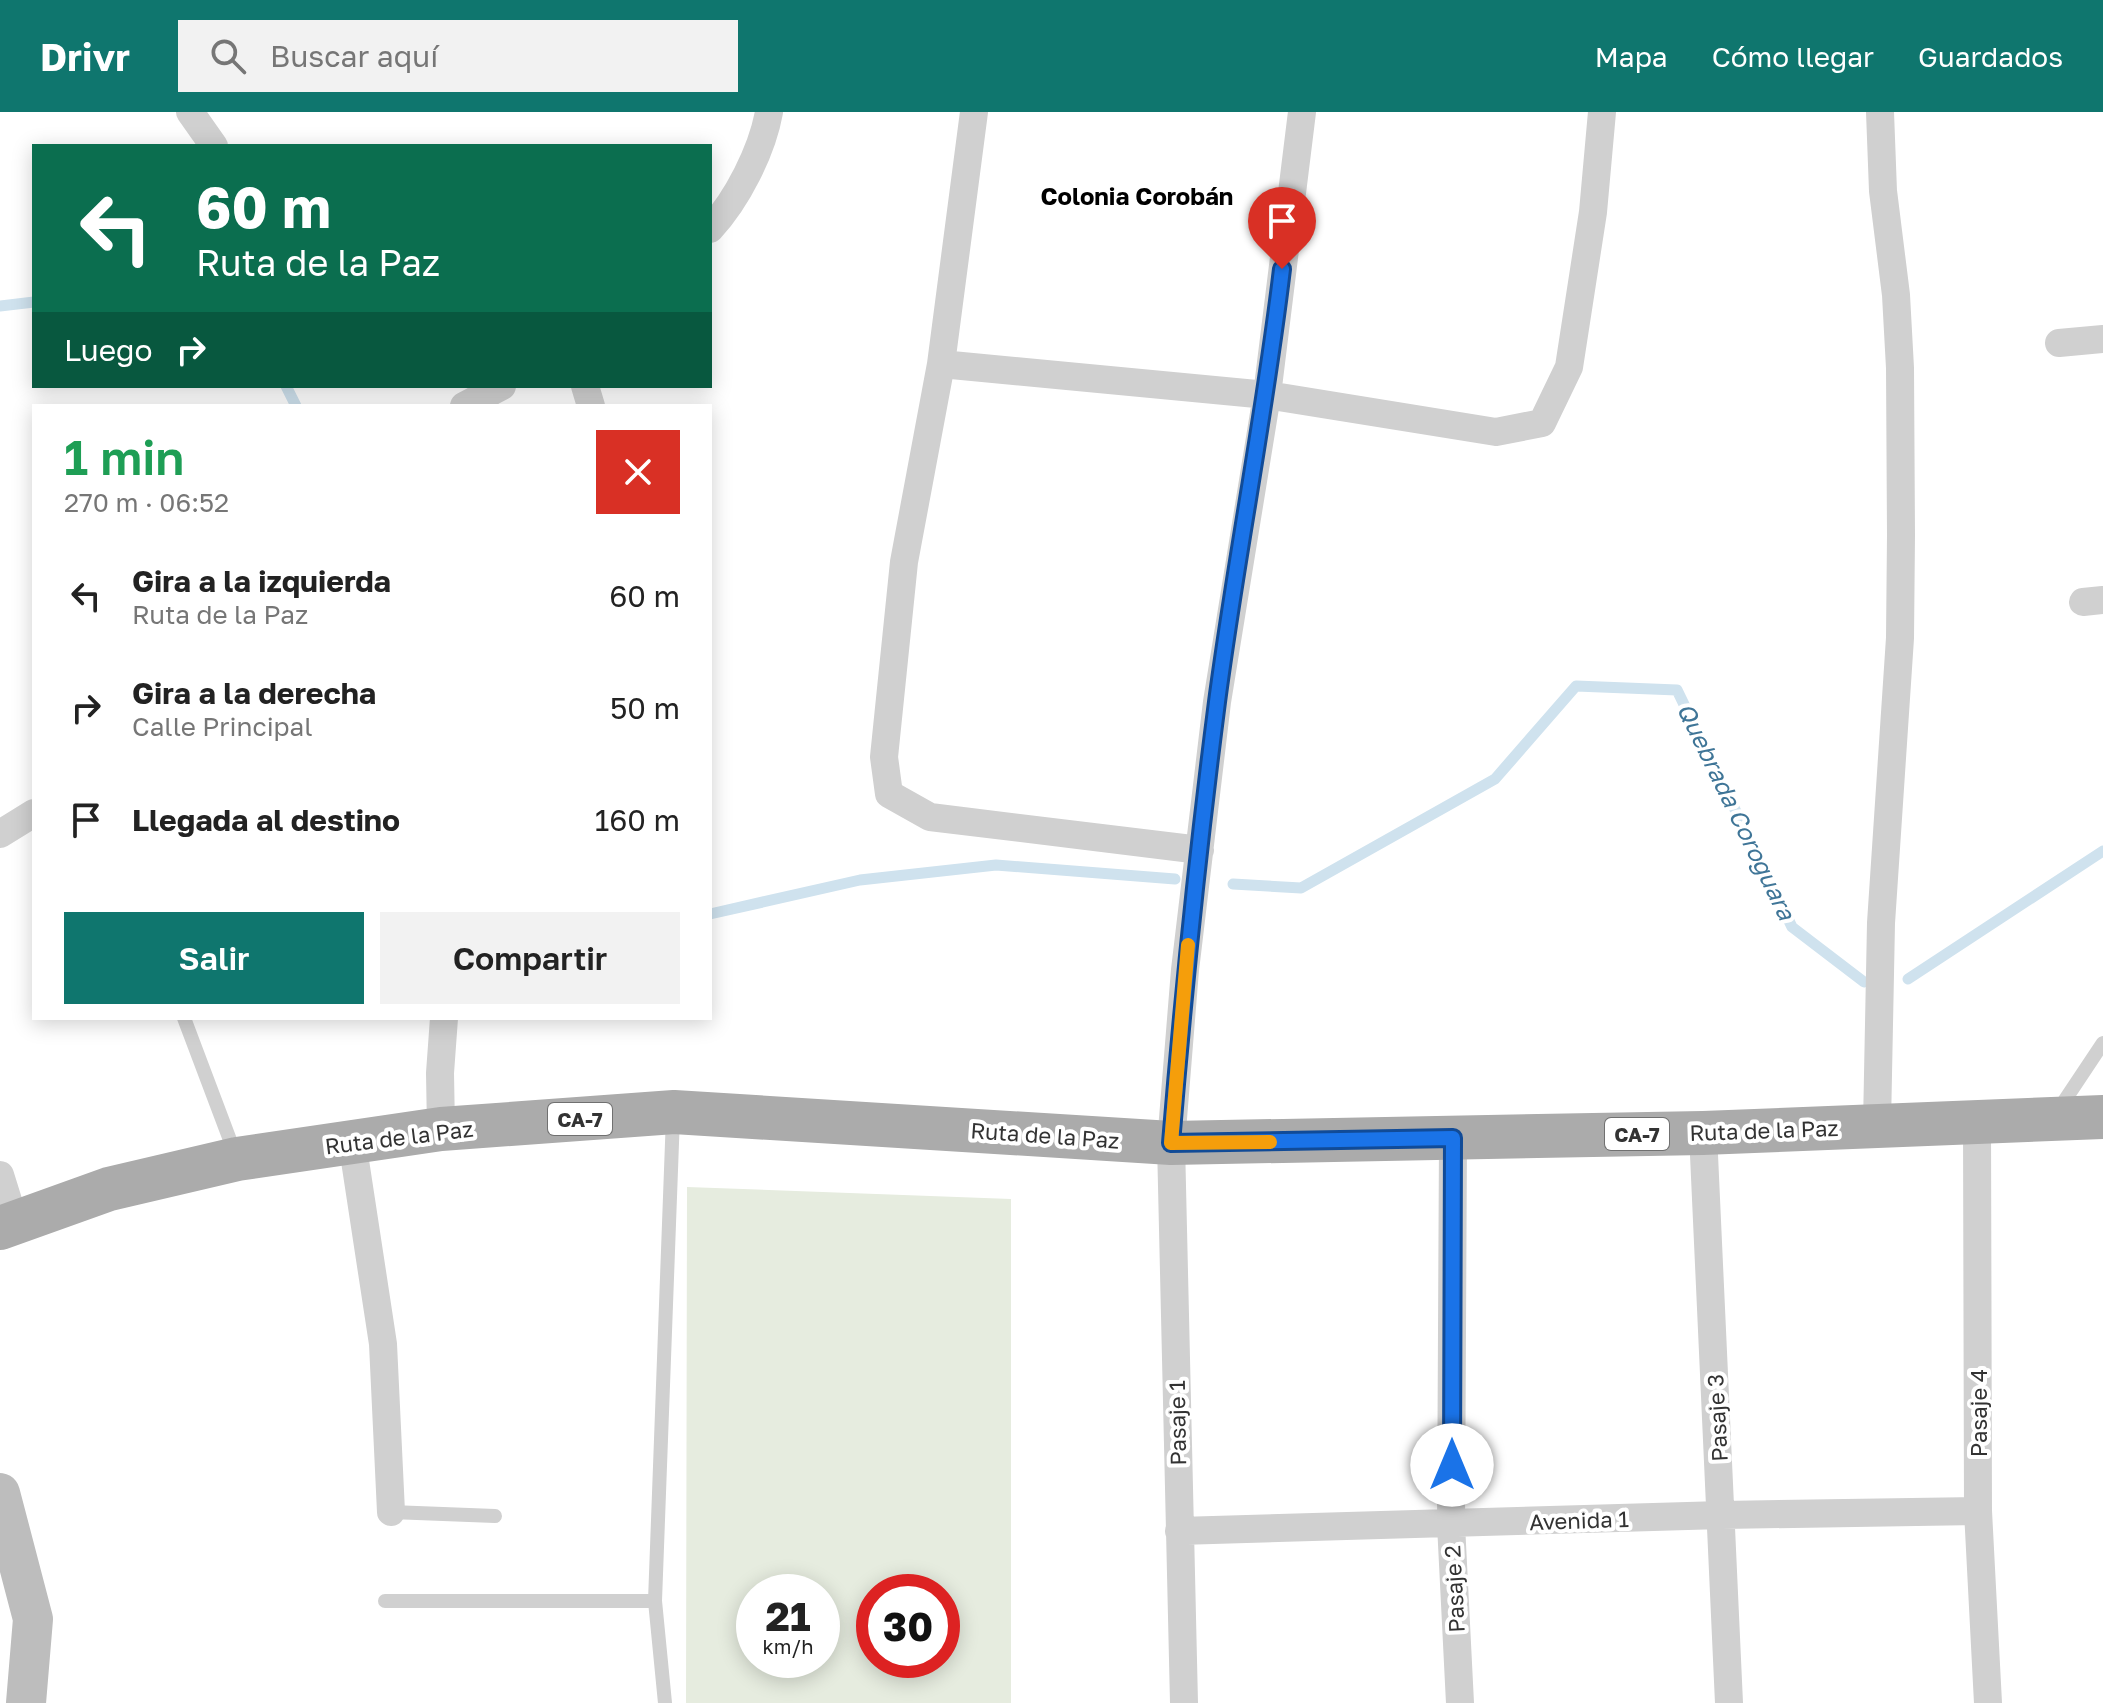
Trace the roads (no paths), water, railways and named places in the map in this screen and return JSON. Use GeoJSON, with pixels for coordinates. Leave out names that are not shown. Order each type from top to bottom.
{"type":"FeatureCollection","features":[{"type":"Feature","properties":{"kind":"main road","name":"Ruta de la Paz"},"geometry":{"type":"LineString","coordinates":[[7,1224],[109,1189],[237,1159],[441,1129],[674,1112],[1171,1143],[1703,1133],[2103,1117]]}},
{"type":"Feature","properties":{"kind":"street"},"geometry":{"type":"LineString","coordinates":[[190,112],[213,144]]}},
{"type":"Feature","properties":{"kind":"street"},"geometry":{"type":"LineString","coordinates":[[712,227],[725,213],[766,131],[769,112]]}},
{"type":"Feature","properties":{"kind":"street"},"geometry":{"type":"LineString","coordinates":[[974,112],[941,364],[904,562],[884,757],[889,794],[930,817],[1200,850]]}},
{"type":"Feature","properties":{"kind":"street","name":"Pasaje 1"},"geometry":{"type":"LineString","coordinates":[[1184,1703],[1171,1143],[1185,970],[1217,702],[1267,395],[1302,112]]}},
{"type":"Feature","properties":{"kind":"street"},"geometry":{"type":"LineString","coordinates":[[941,364],[1267,395],[1496,432],[1542,423],[1569,367],[1593,212],[1602,112]]}},
{"type":"Feature","properties":{"kind":"street"},"geometry":{"type":"LineString","coordinates":[[1877,1125],[1881,923],[1900,638],[1901,550],[1900,368],[1896,295],[1883,191],[1880,112]]}},
{"type":"Feature","properties":{"kind":"street"},"geometry":{"type":"LineString","coordinates":[[2059,343],[2103,339]]}},
{"type":"Feature","properties":{"kind":"street"},"geometry":{"type":"LineString","coordinates":[[468,404],[498,388]]}},
{"type":"Feature","properties":{"kind":"street"},"geometry":{"type":"LineString","coordinates":[[0,834],[32,814]]}},
{"type":"Feature","properties":{"kind":"street"},"geometry":{"type":"LineString","coordinates":[[441,1129],[440,1073],[444,1020]]}},
{"type":"Feature","properties":{"kind":"street","name":"Pasaje 4"},"geometry":{"type":"LineString","coordinates":[[1977,1123],[1978,1511],[1988,1703]]}},
{"type":"Feature","properties":{"kind":"street","name":"Pasaje 3"},"geometry":{"type":"LineString","coordinates":[[1703,1133],[1729,1703]]}},
{"type":"Feature","properties":{"kind":"street","name":"Pasaje 2"},"geometry":{"type":"LineString","coordinates":[[1453,1138],[1451,1524],[1460,1703]]}},
{"type":"Feature","properties":{"kind":"street"},"geometry":{"type":"LineString","coordinates":[[352,1141],[383,1344],[391,1512]]}},
{"type":"Feature","properties":{"kind":"street"},"geometry":{"type":"LineString","coordinates":[[0,1175],[7,1224]]}},
{"type":"Feature","properties":{"kind":"street"},"geometry":{"type":"LineString","coordinates":[[2,1508],[33,1619],[26,1703]]}},
{"type":"Feature","properties":{"kind":"street","name":"Avenida 1"},"geometry":{"type":"LineString","coordinates":[[1179,1531],[1722,1515],[1978,1511]]}},
{"type":"Feature","properties":{"kind":"lane"},"geometry":{"type":"LineString","coordinates":[[185,1020],[237,1159]]}},
{"type":"Feature","properties":{"kind":"lane"},"geometry":{"type":"LineString","coordinates":[[2052,1119],[2103,1043]]}},
{"type":"Feature","properties":{"kind":"lane"},"geometry":{"type":"LineString","coordinates":[[665,1703],[655,1601],[674,1112]]}},
{"type":"Feature","properties":{"kind":"lane"},"geometry":{"type":"LineString","coordinates":[[391,1512],[495,1516]]}},
{"type":"Feature","properties":{"kind":"lane"},"geometry":{"type":"LineString","coordinates":[[385,1601],[655,1601]]}},
{"type":"Feature","properties":{"kind":"waterway","name":"Quebrada Coroguara"},"geometry":{"type":"LineString","coordinates":[[0,306],[32,302]]}},
{"type":"Feature","properties":{"kind":"waterway","name":"Quebrada Coroguara"},"geometry":{"type":"LineString","coordinates":[[287,388],[295,404]]}},
{"type":"Feature","properties":{"kind":"waterway","name":"Quebrada Coroguara"},"geometry":{"type":"LineString","coordinates":[[1233,884],[1301,888],[1495,779],[1576,686],[1677,690],[1792,927],[1864,982]]}},
{"type":"Feature","properties":{"kind":"waterway","name":"Quebrada Coroguara"},"geometry":{"type":"LineString","coordinates":[[1908,979],[2103,851]]}},
{"type":"Feature","properties":{"kind":"waterway","name":"Quebrada Coroguara"},"geometry":{"type":"LineString","coordinates":[[712,914],[860,880],[996,865],[1175,879]]}},
{"type":"Feature","properties":{"kind":"district","name":"Colonia Corobán"},"geometry":{"type":"Point","coordinates":[1137,195]}}]}
